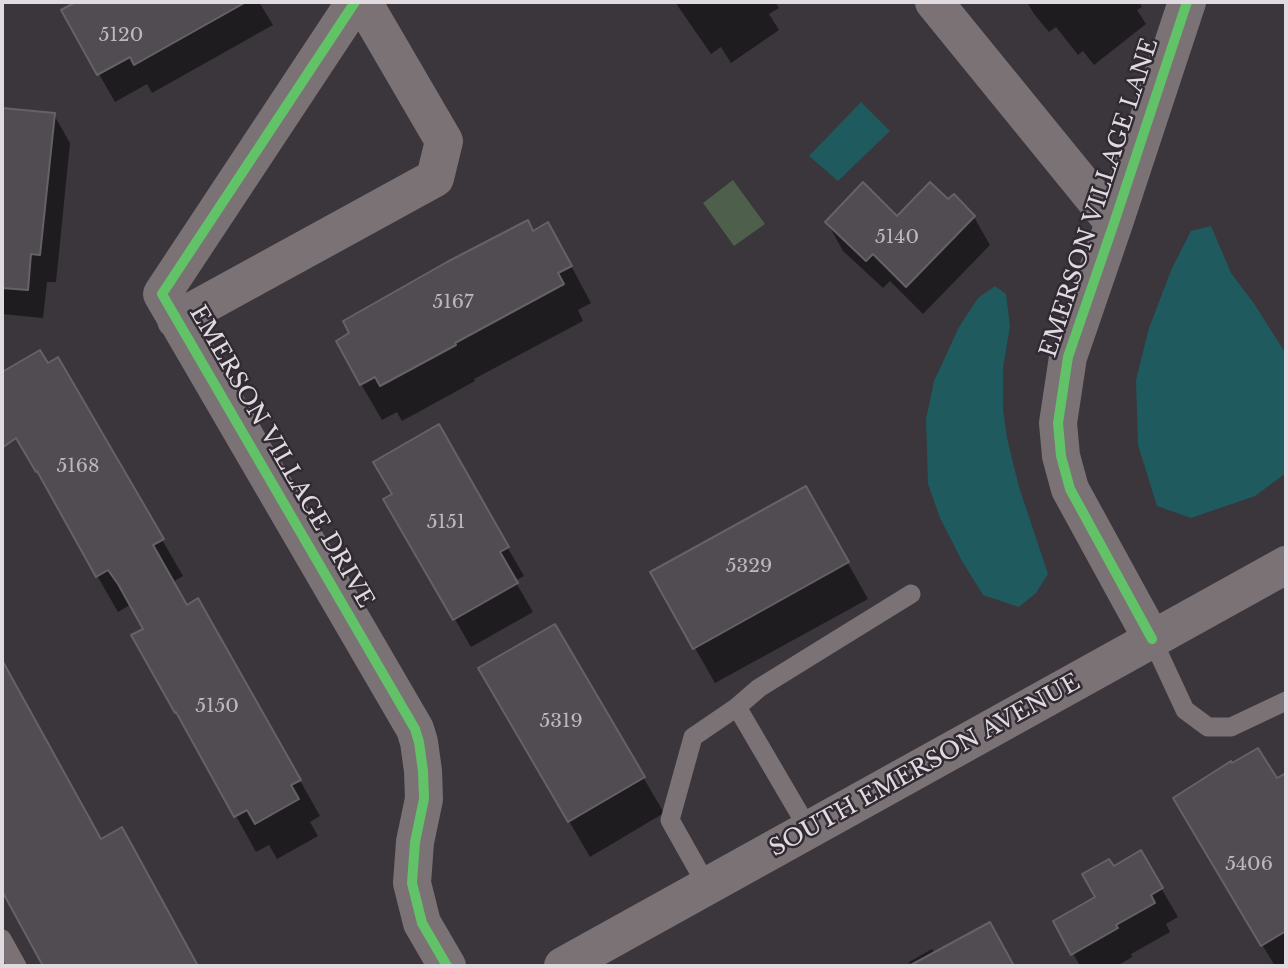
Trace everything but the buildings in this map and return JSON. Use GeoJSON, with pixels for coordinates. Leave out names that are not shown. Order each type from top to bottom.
{"type":"FeatureCollection","features":[{"type":"Feature","properties":{"kind":"main road","name":"SOUTH EMERSON AVENUE"},"geometry":{"type":"LineString","coordinates":[[563,966],[1286,565]]}},
{"type":"Feature","properties":{"kind":"street","name":"EMERSON VILLAGE DRIVE"},"geometry":{"type":"LineString","coordinates":[[355,2],[162,294],[415,729],[424,771],[424,799],[415,842],[411,883],[422,923],[447,966]]}},
{"type":"Feature","properties":{"kind":"street","name":"EMERSON VILLAGE DRIVE"},"geometry":{"type":"LineString","coordinates":[[176,320],[435,178],[444,141],[363,2]]}},
{"type":"Feature","properties":{"kind":"street"},"geometry":{"type":"LineString","coordinates":[[934,2],[1114,223]]}},
{"type":"Feature","properties":{"kind":"street","name":"EMERSON VILLAGE LANE"},"geometry":{"type":"LineString","coordinates":[[1152,639],[1070,489],[1061,456],[1058,423],[1068,357],[1187,2]]}},
{"type":"Feature","properties":{"kind":"lane"},"geometry":{"type":"LineString","coordinates":[[707,886],[670,820],[693,737],[760,688],[911,594]]}},
{"type":"Feature","properties":{"kind":"lane"},"geometry":{"type":"LineString","coordinates":[[1152,639],[1185,710],[1208,727],[1231,727],[1286,701]]}},
{"type":"Feature","properties":{"kind":"lane"},"geometry":{"type":"LineString","coordinates":[[737,707],[809,830]]}},
{"type":"Feature","properties":{"kind":"lane"},"geometry":{"type":"LineString","coordinates":[[2,939],[17,966]]}},
{"type":"Feature","properties":{"kind":"green space"},"geometry":{"type":"Polygon","coordinates":[[[733,180],[765,224],[734,246],[703,203],[733,180]]]}},
{"type":"Feature","properties":{"kind":"water"},"geometry":{"type":"Polygon","coordinates":[[[861,102],[890,131],[838,181],[809,156],[861,102]]]}},
{"type":"Feature","properties":{"kind":"water"},"geometry":{"type":"Polygon","coordinates":[[[1211,226],[1231,273],[1286,354],[1286,473],[1255,496],[1191,518],[1157,506],[1138,445],[1136,380],[1149,328],[1172,268],[1191,231],[1211,226]]]}},
{"type":"Feature","properties":{"kind":"water"},"geometry":{"type":"Polygon","coordinates":[[[995,286],[1006,294],[1010,326],[1003,368],[1003,410],[1007,438],[1019,487],[1048,574],[1036,593],[1019,607],[983,595],[940,518],[928,484],[926,419],[934,381],[959,327],[978,298],[995,286]]]}},
{"type":"Feature","properties":{"kind":"cycle path"},"geometry":{"type":"LineString","coordinates":[[355,2],[162,294],[415,729],[423,771],[424,799],[415,842],[412,883],[422,923],[447,966]]}},
{"type":"Feature","properties":{"kind":"cycle path"},"geometry":{"type":"LineString","coordinates":[[1152,639],[1070,489],[1061,456],[1058,423],[1068,357],[1187,2]]}}]}
